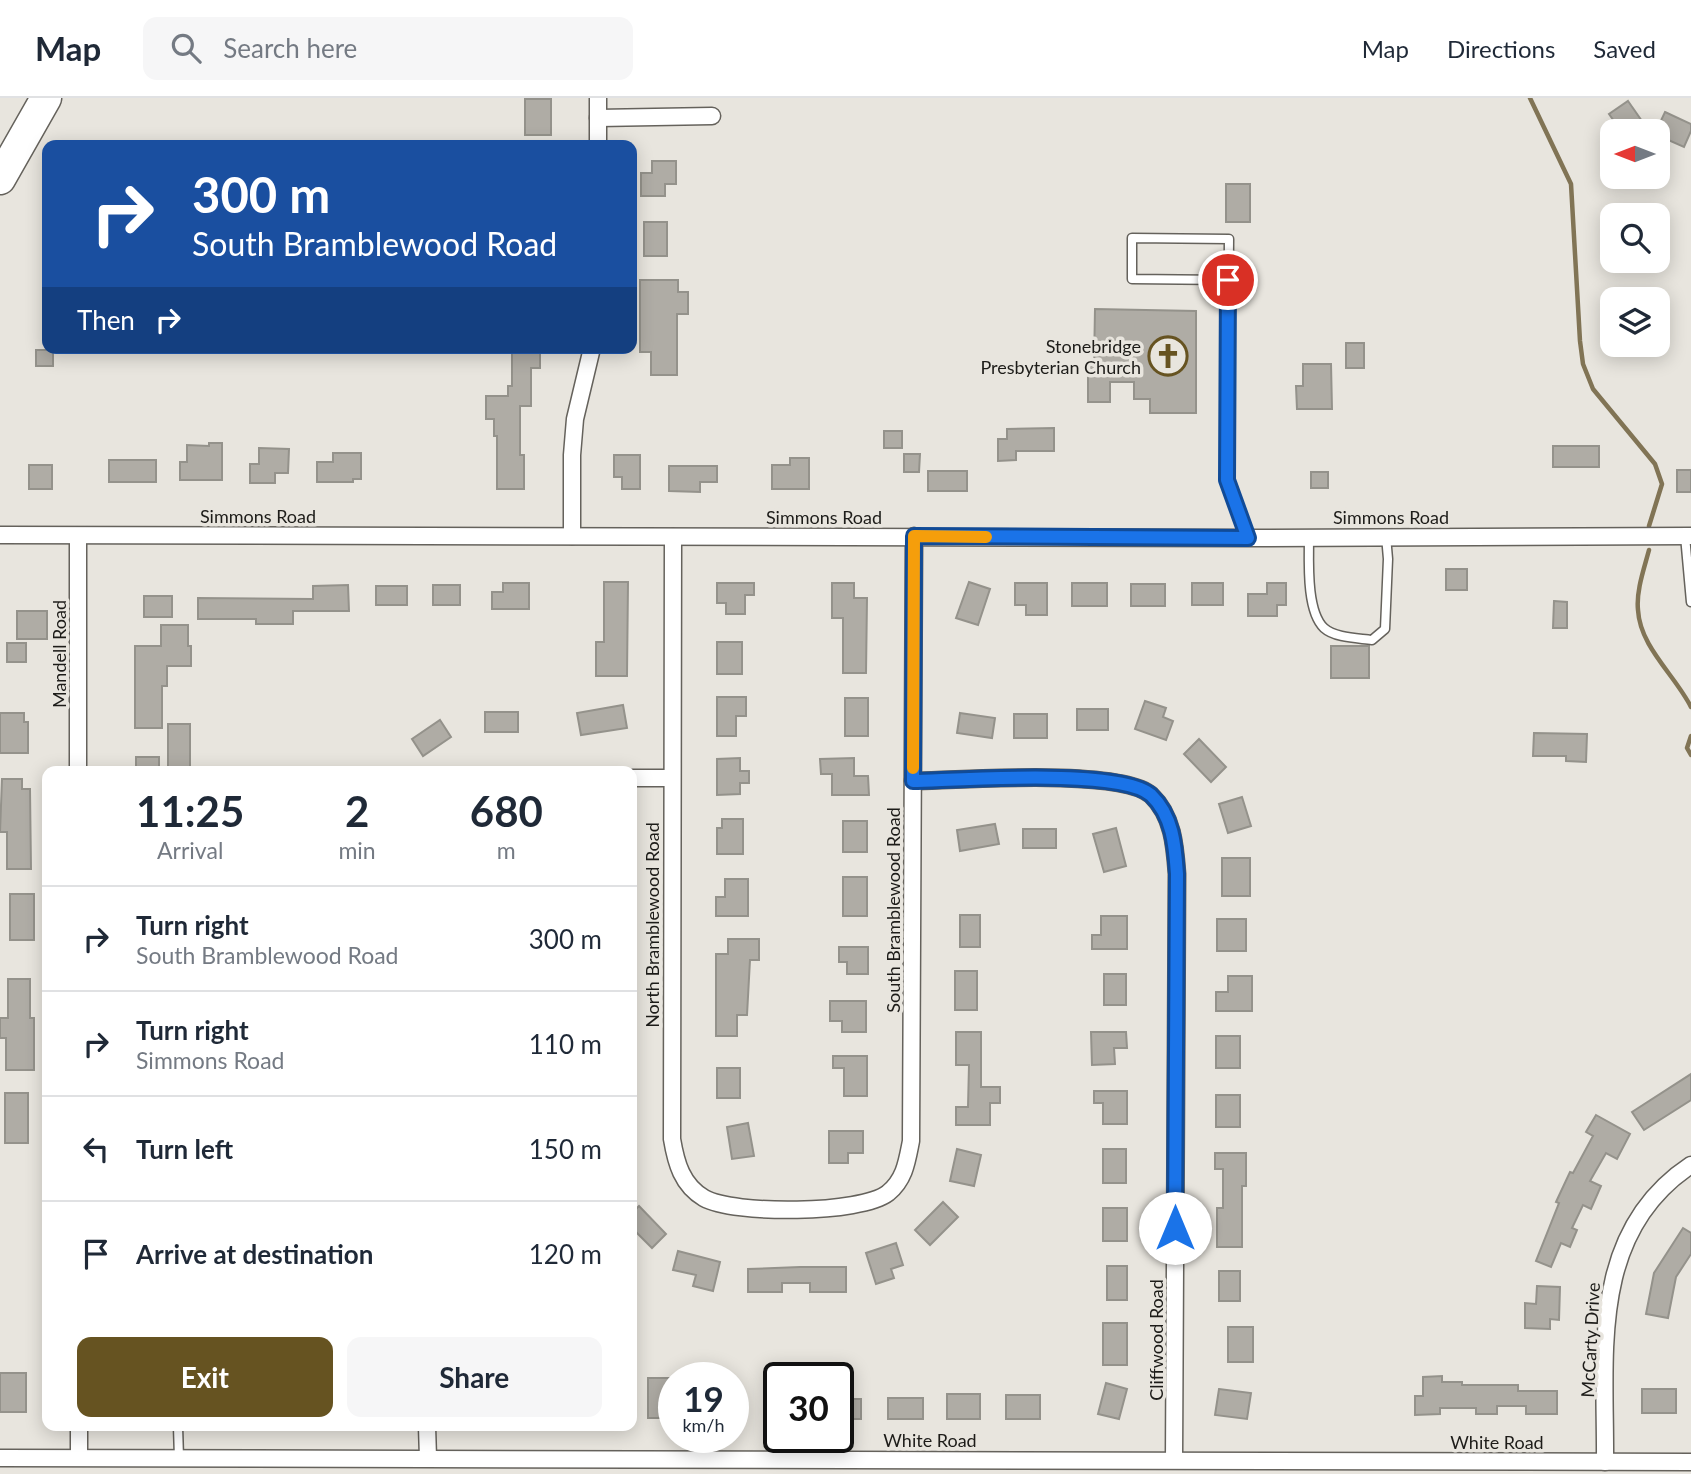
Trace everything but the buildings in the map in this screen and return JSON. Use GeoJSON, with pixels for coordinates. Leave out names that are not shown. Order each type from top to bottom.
{"type":"FeatureCollection","features":[{"type":"Feature","properties":{"kind":"highway"},"geometry":{"type":"LineString","coordinates":[[0,180],[46,98]]}},
{"type":"Feature","properties":{"kind":"street"},"geometry":{"type":"LineString","coordinates":[[598,98],[598,140]]}},
{"type":"Feature","properties":{"kind":"street"},"geometry":{"type":"LineString","coordinates":[[598,118],[712,116]]}},
{"type":"Feature","properties":{"kind":"street"},"geometry":{"type":"LineString","coordinates":[[572,536],[575,419],[591,354]]}},
{"type":"Feature","properties":{"kind":"street","name":"Simmons Road"},"geometry":{"type":"LineString","coordinates":[[0,535],[1248,538],[1688,536]]}},
{"type":"Feature","properties":{"kind":"street","name":"Mandell Road"},"geometry":{"type":"LineString","coordinates":[[78,536],[78,766]]}},
{"type":"Feature","properties":{"kind":"street","name":"South Bramblewood Road"},"geometry":{"type":"LineString","coordinates":[[807,1208],[855,1206],[877,1200],[895,1186],[906,1171],[911,1141],[914,536]]}},
{"type":"Feature","properties":{"kind":"street","name":"North Bramblewood Road"},"geometry":{"type":"LineString","coordinates":[[673,537],[671,1096],[675,1161],[689,1185],[697,1193],[716,1203],[750,1209],[807,1208]]}},
{"type":"Feature","properties":{"kind":"street"},"geometry":{"type":"LineString","coordinates":[[637,778],[672,778]]}},
{"type":"Feature","properties":{"kind":"street","name":"Cliffwood Road"},"geometry":{"type":"LineString","coordinates":[[913,781],[1046,779],[1105,781],[1128,785],[1150,794],[1161,808],[1171,829],[1177,874],[1174,1460]]}},
{"type":"Feature","properties":{"kind":"street","name":"McCarty Drive"},"geometry":{"type":"LineString","coordinates":[[1605,1462],[1608,1299],[1614,1271],[1633,1227],[1647,1206],[1663,1188],[1691,1165]]}},
{"type":"Feature","properties":{"kind":"street"},"geometry":{"type":"LineString","coordinates":[[79,1431],[79,1457]]}},
{"type":"Feature","properties":{"kind":"street"},"geometry":{"type":"LineString","coordinates":[[427,1431],[428,1458]]}},
{"type":"Feature","properties":{"kind":"street","name":"White Road"},"geometry":{"type":"LineString","coordinates":[[0,1458],[428,1458],[729,1466],[1174,1460],[1691,1462]]}},
{"type":"Feature","properties":{"kind":"lane"},"geometry":{"type":"LineString","coordinates":[[1228,280],[1132,279],[1132,239],[1229,239],[1227,480],[1248,538]]}},
{"type":"Feature","properties":{"kind":"lane"},"geometry":{"type":"LineString","coordinates":[[1308,536],[1310,591],[1324,628],[1340,635],[1372,640],[1385,629],[1388,559],[1386,536]]}},
{"type":"Feature","properties":{"kind":"lane"},"geometry":{"type":"LineString","coordinates":[[1688,536],[1691,602]]}},
{"type":"Feature","properties":{"kind":"lane"},"geometry":{"type":"LineString","coordinates":[[178,1431],[179,1458]]}},
{"type":"Feature","properties":{"kind":"waterway"},"geometry":{"type":"LineString","coordinates":[[1530,98],[1571,184],[1583,364],[1593,389],[1655,464],[1662,484],[1649,526]]}},
{"type":"Feature","properties":{"kind":"waterway"},"geometry":{"type":"LineString","coordinates":[[1649,550],[1638,595],[1640,623],[1651,649],[1691,707]]}},
{"type":"Feature","properties":{"kind":"waterway"},"geometry":{"type":"LineString","coordinates":[[1691,736],[1687,748],[1691,755]]}},
{"type":"Feature","properties":{"kind":"slow traffic"},"geometry":{"type":"LineString","coordinates":[[913,768],[914,536],[986,537]]}},
{"type":"Feature","properties":{"kind":"place","name":"Stonebridge Presbyterian Church"},"geometry":{"type":"Point","coordinates":[1168,356]}},
{"type":"Feature","properties":{"kind":"route"},"geometry":{"type":"LineString","coordinates":[[1175,1228],[1177,874],[1176,852],[1167,818],[1150,794],[1128,785],[1105,781],[913,781],[914,536],[1248,538],[1227,480],[1228,280]]}}]}
